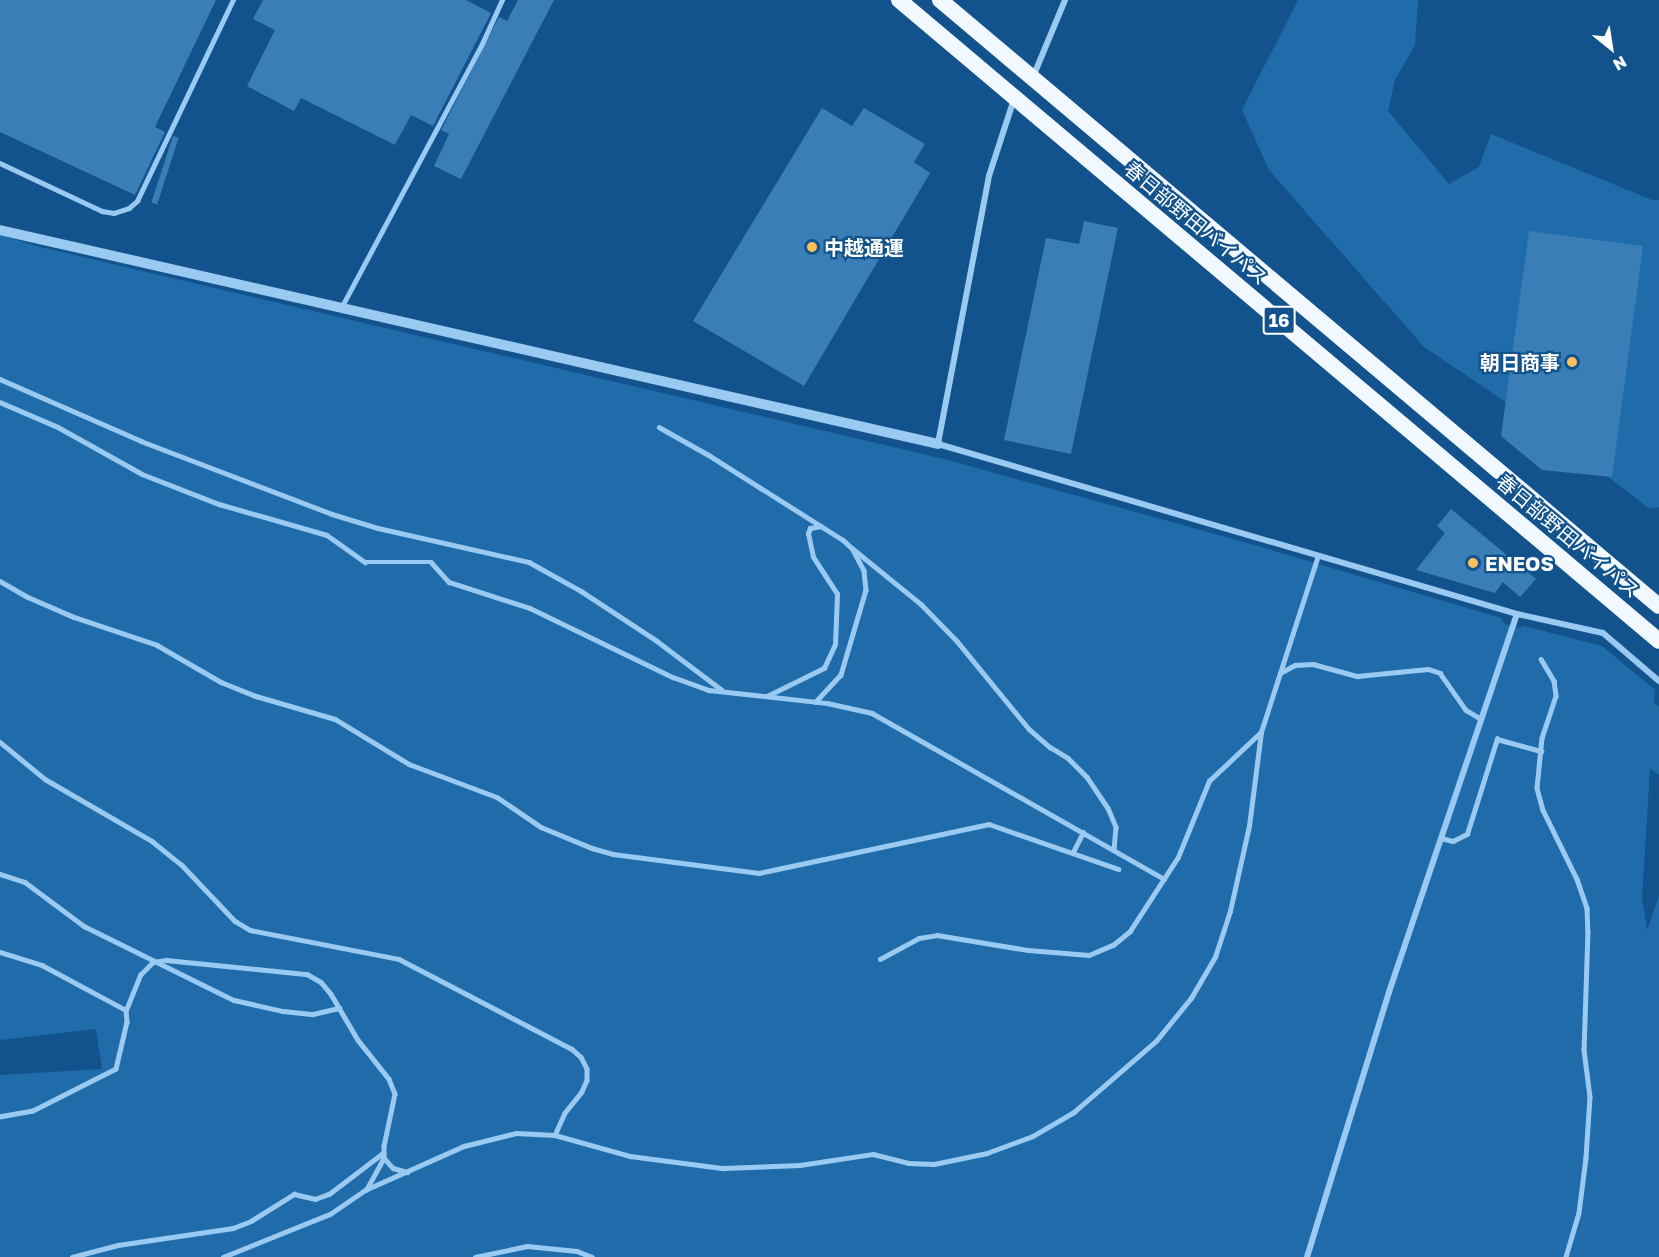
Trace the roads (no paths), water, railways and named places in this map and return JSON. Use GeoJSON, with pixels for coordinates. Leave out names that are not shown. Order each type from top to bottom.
{"type":"FeatureCollection","features":[{"type":"Feature","properties":{"kind":"highway","name":"春日部野田バイパス"},"geometry":{"type":"LineString","coordinates":[[899,0],[1659,641]]}},
{"type":"Feature","properties":{"kind":"highway","name":"春日部野田バイパス"},"geometry":{"type":"LineString","coordinates":[[940,0],[1659,606]]}},
{"type":"Feature","properties":{"kind":"street"},"geometry":{"type":"LineString","coordinates":[[1033,77],[1065,0]]}},
{"type":"Feature","properties":{"kind":"street"},"geometry":{"type":"LineString","coordinates":[[938,444],[989,176],[1014,98]]}},
{"type":"Feature","properties":{"kind":"street"},"geometry":{"type":"LineString","coordinates":[[0,230],[938,444],[1517,614],[1603,633],[1659,681]]}},
{"type":"Feature","properties":{"kind":"street"},"geometry":{"type":"LineString","coordinates":[[1307,1257],[1389,992],[1517,614]]}},
{"type":"Feature","properties":{"kind":"lane"},"geometry":{"type":"LineString","coordinates":[[0,163],[102,211],[114,213],[129,208],[137,201],[233,0]]}},
{"type":"Feature","properties":{"kind":"lane"},"geometry":{"type":"LineString","coordinates":[[341,308],[481,46],[502,0]]}},
{"type":"Feature","properties":{"kind":"lane"},"geometry":{"type":"LineString","coordinates":[[0,379],[141,441],[332,514],[378,528],[529,562],[581,591],[657,641],[725,691]]}},
{"type":"Feature","properties":{"kind":"lane"},"geometry":{"type":"LineString","coordinates":[[0,402],[58,427],[142,474],[197,496],[327,535],[365,562],[431,562],[449,582],[530,608],[673,676],[710,690],[816,702],[872,713],[1164,879]]}},
{"type":"Feature","properties":{"kind":"lane"},"geometry":{"type":"LineString","coordinates":[[659,427],[821,526],[921,604],[957,641],[1029,729],[1087,777],[1108,808],[1116,827],[1114,850]]}},
{"type":"Feature","properties":{"kind":"lane"},"geometry":{"type":"LineString","coordinates":[[767,696],[824,668],[836,644],[837,594],[813,557],[808,534],[810,528],[821,526]]}},
{"type":"Feature","properties":{"kind":"lane"},"geometry":{"type":"LineString","coordinates":[[816,702],[841,675],[866,590],[864,571],[852,548]]}},
{"type":"Feature","properties":{"kind":"lane"},"geometry":{"type":"LineString","coordinates":[[223,1257],[330,1214],[365,1191],[464,1146],[516,1133],[555,1136],[630,1156],[723,1168],[801,1165],[873,1154],[908,1163],[934,1164],[987,1153],[1033,1136],[1074,1112],[1156,1041],[1191,998],[1215,957],[1230,911],[1249,826],[1261,732],[1318,556]]}},
{"type":"Feature","properties":{"kind":"lane"},"geometry":{"type":"LineString","coordinates":[[0,581],[28,597],[74,617],[157,645],[221,682],[256,696],[335,719],[409,764],[497,797],[541,827],[613,854],[759,873],[989,824],[1118,869]]}},
{"type":"Feature","properties":{"kind":"lane"},"geometry":{"type":"LineString","coordinates":[[1541,659],[1554,681],[1556,696],[1542,738],[1537,788],[1543,810],[1577,879],[1587,908],[1584,1050],[1590,1097],[1579,1213],[1566,1257]]}},
{"type":"Feature","properties":{"kind":"lane"},"geometry":{"type":"LineString","coordinates":[[1280,673],[1295,665],[1313,664],[1357,676],[1428,669],[1440,673],[1466,710],[1481,719]]}},
{"type":"Feature","properties":{"kind":"lane"},"geometry":{"type":"LineString","coordinates":[[880,959],[919,938],[937,934],[1028,950],[1089,955],[1113,945],[1130,930],[1178,857],[1209,781],[1261,732]]}},
{"type":"Feature","properties":{"kind":"lane"},"geometry":{"type":"LineString","coordinates":[[1441,838],[1453,841],[1467,834],[1497,739],[1541,751]]}},
{"type":"Feature","properties":{"kind":"lane"},"geometry":{"type":"LineString","coordinates":[[0,742],[45,779],[152,841],[182,864],[235,921],[250,930],[399,959],[572,1049],[587,1069],[587,1080],[582,1092],[566,1113],[555,1136]]}},
{"type":"Feature","properties":{"kind":"lane"},"geometry":{"type":"LineString","coordinates":[[1073,852],[1083,832]]}},
{"type":"Feature","properties":{"kind":"lane"},"geometry":{"type":"LineString","coordinates":[[0,874],[25,882],[84,926],[234,1000],[283,1011],[313,1014],[339,1008]]}},
{"type":"Feature","properties":{"kind":"lane"},"geometry":{"type":"LineString","coordinates":[[0,952],[42,965],[126,1010]]}},
{"type":"Feature","properties":{"kind":"lane"},"geometry":{"type":"LineString","coordinates":[[0,1118],[33,1111],[116,1069],[127,1022],[126,1010],[140,975],[153,962],[166,960],[307,975],[321,982],[358,1040],[389,1079],[395,1094],[384,1155],[365,1191]]}},
{"type":"Feature","properties":{"kind":"lane"},"geometry":{"type":"LineString","coordinates":[[384,1155],[393,1168],[406,1172]]}},
{"type":"Feature","properties":{"kind":"lane"},"geometry":{"type":"LineString","coordinates":[[72,1257],[118,1245],[233,1228],[251,1221],[294,1194],[315,1199],[328,1194],[384,1155]]}},
{"type":"Feature","properties":{"kind":"lane"},"geometry":{"type":"LineString","coordinates":[[476,1257],[527,1246],[577,1251],[592,1257]]}},
{"type":"Feature","properties":{"kind":"place","name":"中越通運"},"geometry":{"type":"Point","coordinates":[812,247]}},
{"type":"Feature","properties":{"kind":"place","name":"朝日商事"},"geometry":{"type":"Point","coordinates":[1572,362]}},
{"type":"Feature","properties":{"kind":"place","name":"ENEOS"},"geometry":{"type":"Point","coordinates":[1473,563]}}]}
